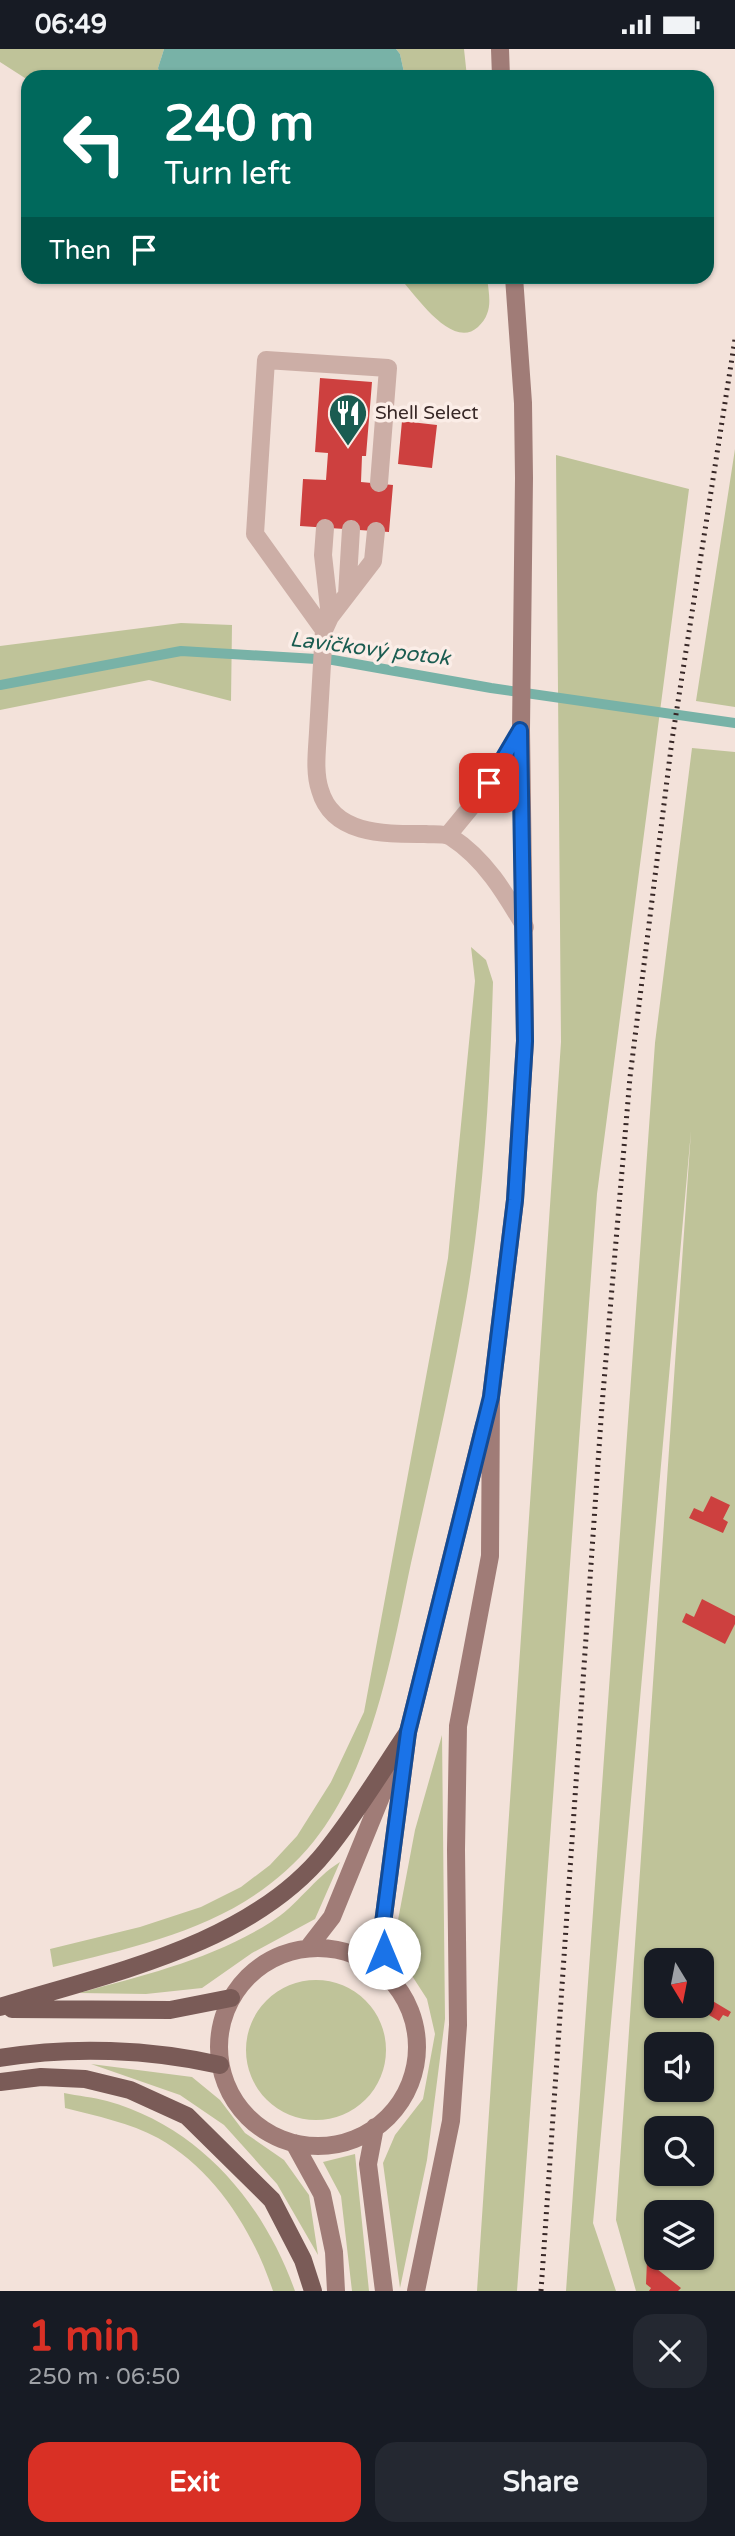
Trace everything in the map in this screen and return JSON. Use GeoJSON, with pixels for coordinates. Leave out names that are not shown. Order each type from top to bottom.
{"type":"FeatureCollection","features":[{"type":"Feature","properties":{"kind":"main road"},"geometry":{"type":"LineString","coordinates":[[500,49],[501,70]]}},
{"type":"Feature","properties":{"kind":"main road"},"geometry":{"type":"LineString","coordinates":[[416,2291],[451,2121],[458,2025],[458,1726],[490,1556],[491,1397],[515,1200],[525,1041],[520,730],[524,465],[523,403],[514,284]]}},
{"type":"Feature","properties":{"kind":"main road"},"geometry":{"type":"LineString","coordinates":[[385,1974],[382,1931],[408,1732],[491,1397]]}},
{"type":"Feature","properties":{"kind":"main road"},"geometry":{"type":"LineString","coordinates":[[308,1948],[332,1917],[408,1732]]}},
{"type":"Feature","properties":{"kind":"main road"},"geometry":{"type":"LineString","coordinates":[[0,2008],[167,1955],[243,1921],[285,1892],[326,1852],[408,1732]]}},
{"type":"Feature","properties":{"kind":"main road"},"geometry":{"type":"LineString","coordinates":[[308,1948],[329,1948],[349,1953],[368,1961],[385,1974],[410,2010],[417,2053],[415,2068],[404,2095],[386,2118],[356,2138],[336,2144],[307,2145],[294,2143],[267,2132],[246,2114],[229,2091],[220,2064],[220,2031],[231,1998],[245,1979],[264,1964],[285,1953],[308,1948]]}},
{"type":"Feature","properties":{"kind":"main road"},"geometry":{"type":"LineString","coordinates":[[0,2008],[170,2010],[231,1998]]}},
{"type":"Feature","properties":{"kind":"main road"},"geometry":{"type":"LineString","coordinates":[[0,2058],[48,2052],[104,2052],[187,2057],[220,2064]]}},
{"type":"Feature","properties":{"kind":"main road"},"geometry":{"type":"LineString","coordinates":[[0,2082],[41,2077],[85,2079],[131,2090],[187,2116],[272,2200],[303,2260],[313,2291]]}},
{"type":"Feature","properties":{"kind":"main road"},"geometry":{"type":"LineString","coordinates":[[375,2127],[368,2164],[384,2291]]}},
{"type":"Feature","properties":{"kind":"main road"},"geometry":{"type":"LineString","coordinates":[[294,2143],[322,2194],[334,2252],[336,2291]]}},
{"type":"Feature","properties":{"kind":"lane"},"geometry":{"type":"LineString","coordinates":[[327,624],[255,534],[266,360],[388,368],[380,475],[362,468]]}},
{"type":"Feature","properties":{"kind":"lane"},"geometry":{"type":"LineString","coordinates":[[325,528],[323,555],[327,624],[316,765],[320,791],[327,807],[341,820],[360,829],[386,834],[448,835],[478,859],[496,879],[525,927]]}},
{"type":"Feature","properties":{"kind":"lane"},"geometry":{"type":"LineString","coordinates":[[347,595],[351,529]]}},
{"type":"Feature","properties":{"kind":"lane"},"geometry":{"type":"LineString","coordinates":[[327,624],[373,561],[376,531]]}},
{"type":"Feature","properties":{"kind":"lane"},"geometry":{"type":"LineString","coordinates":[[448,835],[480,796],[520,730]]}},
{"type":"Feature","properties":{"kind":"green space"},"geometry":{"type":"Polygon","coordinates":[[[0,49],[164,49],[158,70],[21,70],[21,76],[0,62],[0,49]]]}},
{"type":"Feature","properties":{"kind":"green space"},"geometry":{"type":"Polygon","coordinates":[[[396,49],[464,49],[466,70],[403,70],[396,49]]]}},
{"type":"Feature","properties":{"kind":"green space"},"geometry":{"type":"Polygon","coordinates":[[[405,284],[488,284],[489,304],[486,316],[478,327],[468,332],[457,332],[446,326],[424,307],[405,284]]]}},
{"type":"Feature","properties":{"kind":"green space"},"geometry":{"type":"Polygon","coordinates":[[[735,449],[735,707],[696,701],[735,449]]]}},
{"type":"Feature","properties":{"kind":"green space"},"geometry":{"type":"Polygon","coordinates":[[[556,455],[689,489],[597,1194],[517,2291],[477,2291],[561,1042],[556,455]]]}},
{"type":"Feature","properties":{"kind":"green space"},"geometry":{"type":"Polygon","coordinates":[[[181,623],[232,625],[231,701],[149,680],[0,710],[0,646],[181,623]]]}},
{"type":"Feature","properties":{"kind":"green space"},"geometry":{"type":"Polygon","coordinates":[[[692,748],[735,752],[735,2291],[636,2291],[616,2220],[691,1131],[593,2223],[616,2291],[566,2291],[655,1043],[692,748]]]}},
{"type":"Feature","properties":{"kind":"green space"},"geometry":{"type":"Polygon","coordinates":[[[471,947],[486,960],[493,982],[485,1139],[473,1257],[448,1396],[388,1671],[366,1744],[334,1811],[314,1841],[288,1869],[259,1892],[228,1911],[195,1926],[126,1949],[53,1967],[50,1949],[140,1927],[201,1907],[241,1887],[270,1865],[297,1836],[331,1782],[364,1712],[448,1258],[475,981],[471,947]]]}},
{"type":"Feature","properties":{"kind":"green space"},"geometry":{"type":"Polygon","coordinates":[[[442,1735],[445,2019],[427,2160],[400,2288],[383,2163],[395,2135],[423,2099],[435,2034],[427,1999],[407,1968],[398,1920],[415,1830],[442,1735]]]}},
{"type":"Feature","properties":{"kind":"green space"},"geometry":{"type":"Polygon","coordinates":[[[340,1862],[315,1919],[252,1953],[202,1988],[146,1994],[79,1993],[178,1965],[249,1935],[280,1915],[340,1862]]]}},
{"type":"Feature","properties":{"kind":"green space"},"geometry":{"type":"Polygon","coordinates":[[[316,1980],[343,1985],[365,2001],[381,2023],[386,2050],[381,2077],[365,2099],[343,2115],[316,2120],[289,2115],[267,2099],[251,2077],[246,2050],[251,2023],[267,2001],[289,1985],[316,1980]]]}},
{"type":"Feature","properties":{"kind":"green space"},"geometry":{"type":"Polygon","coordinates":[[[91,2064],[192,2077],[220,2100],[245,2133],[284,2160],[309,2195],[318,2255],[277,2184],[224,2125],[180,2095],[91,2064]]]}},
{"type":"Feature","properties":{"kind":"green space"},"geometry":{"type":"Polygon","coordinates":[[[64,2093],[107,2101],[140,2113],[171,2129],[199,2149],[224,2172],[265,2227],[282,2258],[295,2291],[273,2291],[255,2246],[243,2225],[214,2185],[197,2167],[158,2138],[136,2128],[65,2108],[64,2093]]]}},
{"type":"Feature","properties":{"kind":"green space"},"geometry":{"type":"Polygon","coordinates":[[[355,2154],[369,2291],[352,2291],[341,2196],[323,2162],[355,2154]]]}},
{"type":"Feature","properties":{"kind":"water"},"geometry":{"type":"Polygon","coordinates":[[[164,49],[396,49],[403,70],[158,70],[164,49]]]}},
{"type":"Feature","properties":{"kind":"building"},"geometry":{"type":"Polygon","coordinates":[[[320,378],[372,382],[366,456],[362,456],[361,482],[393,485],[389,532],[300,526],[303,479],[326,480],[328,453],[315,452],[320,378]]]}},
{"type":"Feature","properties":{"kind":"building"},"geometry":{"type":"Polygon","coordinates":[[[402,421],[437,425],[432,468],[398,464],[402,421]]]}},
{"type":"Feature","properties":{"kind":"building"},"geometry":{"type":"Polygon","coordinates":[[[711,1496],[730,1505],[723,1519],[728,1522],[723,1533],[689,1518],[694,1508],[703,1512],[711,1496]]]}},
{"type":"Feature","properties":{"kind":"building"},"geometry":{"type":"Polygon","coordinates":[[[702,1599],[735,1616],[735,1624],[725,1644],[682,1622],[686,1613],[694,1617],[702,1599]]]}},
{"type":"Feature","properties":{"kind":"building"},"geometry":{"type":"Polygon","coordinates":[[[714,2002],[731,2012],[728,2017],[723,2015],[719,2021],[714,2018],[714,2002]]]}},
{"type":"Feature","properties":{"kind":"building"},"geometry":{"type":"Polygon","coordinates":[[[647,2270],[658,2270],[681,2288],[678,2291],[649,2291],[651,2288],[646,2284],[647,2270]]]}},
{"type":"Feature","properties":{"kind":"waterway","name":"Lavičkový potok"},"geometry":{"type":"LineString","coordinates":[[0,685],[181,651],[333,660],[491,688],[735,723]]}},
{"type":"Feature","properties":{"kind":"railway"},"geometry":{"type":"LineString","coordinates":[[541,2291],[602,1405],[630,1077],[672,740],[735,339]]}},
{"type":"Feature","properties":{"kind":"place","name":"Shell Select"},"geometry":{"type":"Point","coordinates":[348,447]}},
{"type":"Feature","properties":{"kind":"route"},"geometry":{"type":"LineString","coordinates":[[384,1953],[382,1931],[408,1732],[491,1397],[515,1200],[525,1041],[520,730],[489,783]]}}]}
